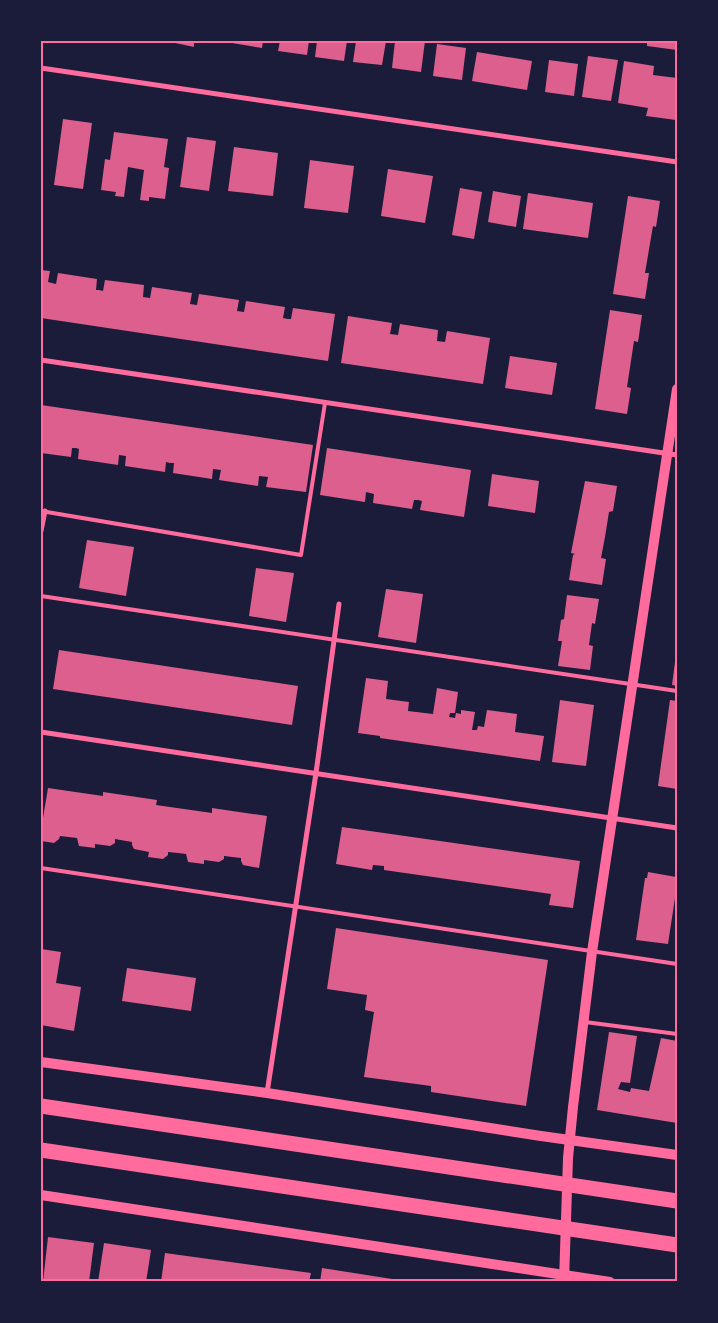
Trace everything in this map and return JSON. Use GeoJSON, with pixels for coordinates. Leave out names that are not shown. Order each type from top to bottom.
{"type":"FeatureCollection","features":[{"type":"Feature","properties":{"kind":"highway"},"geometry":{"type":"LineString","coordinates":[[41,1106],[677,1201]]}},
{"type":"Feature","properties":{"kind":"highway"},"geometry":{"type":"LineString","coordinates":[[41,1150],[677,1245]]}},
{"type":"Feature","properties":{"kind":"main road"},"geometry":{"type":"LineString","coordinates":[[564,1278],[568,1158],[583,1022],[632,684],[672,454],[677,389]]}},
{"type":"Feature","properties":{"kind":"main road"},"geometry":{"type":"LineString","coordinates":[[41,1062],[267,1092],[677,1155]]}},
{"type":"Feature","properties":{"kind":"main road"},"geometry":{"type":"LineString","coordinates":[[41,1195],[564,1278],[610,1282]]}},
{"type":"Feature","properties":{"kind":"street"},"geometry":{"type":"LineString","coordinates":[[41,68],[677,162]]}},
{"type":"Feature","properties":{"kind":"street"},"geometry":{"type":"LineString","coordinates":[[41,360],[672,454]]}},
{"type":"Feature","properties":{"kind":"street"},"geometry":{"type":"LineString","coordinates":[[41,531],[43,511]]}},
{"type":"Feature","properties":{"kind":"street"},"geometry":{"type":"LineString","coordinates":[[267,1092],[316,773],[339,604]]}},
{"type":"Feature","properties":{"kind":"street"},"geometry":{"type":"LineString","coordinates":[[41,732],[677,828]]}},
{"type":"Feature","properties":{"kind":"lane"},"geometry":{"type":"LineString","coordinates":[[43,511],[301,555],[325,403]]}},
{"type":"Feature","properties":{"kind":"lane"},"geometry":{"type":"LineString","coordinates":[[41,596],[677,691]]}},
{"type":"Feature","properties":{"kind":"lane"},"geometry":{"type":"LineString","coordinates":[[41,868],[677,964]]}},
{"type":"Feature","properties":{"kind":"lane"},"geometry":{"type":"LineString","coordinates":[[583,1022],[677,1034]]}},
{"type":"Feature","properties":{"kind":"building"},"geometry":{"type":"Polygon","coordinates":[[[166,41],[194,41],[194,47],[166,41]]]}},
{"type":"Feature","properties":{"kind":"building"},"geometry":{"type":"Polygon","coordinates":[[[220,41],[263,41],[262,48],[220,41]]]}},
{"type":"Feature","properties":{"kind":"building"},"geometry":{"type":"Polygon","coordinates":[[[280,41],[309,41],[307,55],[278,51],[280,41]]]}},
{"type":"Feature","properties":{"kind":"building"},"geometry":{"type":"Polygon","coordinates":[[[317,41],[347,41],[344,61],[315,57],[317,41]]]}},
{"type":"Feature","properties":{"kind":"building"},"geometry":{"type":"Polygon","coordinates":[[[356,41],[386,41],[382,65],[353,62],[356,41]]]}},
{"type":"Feature","properties":{"kind":"building"},"geometry":{"type":"Polygon","coordinates":[[[395,41],[425,41],[421,72],[392,68],[395,41]]]}},
{"type":"Feature","properties":{"kind":"building"},"geometry":{"type":"Polygon","coordinates":[[[647,41],[677,41],[677,50],[647,46],[647,41]]]}},
{"type":"Feature","properties":{"kind":"building"},"geometry":{"type":"Polygon","coordinates":[[[437,44],[466,48],[462,80],[433,76],[437,44]]]}},
{"type":"Feature","properties":{"kind":"building"},"geometry":{"type":"Polygon","coordinates":[[[477,52],[532,61],[527,90],[472,81],[477,52]]]}},
{"type":"Feature","properties":{"kind":"building"},"geometry":{"type":"Polygon","coordinates":[[[588,56],[618,60],[611,101],[582,97],[588,56]]]}},
{"type":"Feature","properties":{"kind":"building"},"geometry":{"type":"Polygon","coordinates":[[[549,60],[578,64],[574,96],[545,92],[549,60]]]}},
{"type":"Feature","properties":{"kind":"building"},"geometry":{"type":"Polygon","coordinates":[[[624,61],[654,66],[653,75],[677,78],[676,120],[646,116],[648,108],[618,103],[624,61]]]}},
{"type":"Feature","properties":{"kind":"building"},"geometry":{"type":"Polygon","coordinates":[[[63,119],[92,123],[83,189],[54,185],[63,119]]]}},
{"type":"Feature","properties":{"kind":"building"},"geometry":{"type":"Polygon","coordinates":[[[114,132],[168,139],[164,167],[169,168],[165,199],[149,197],[149,201],[140,200],[144,170],[128,167],[124,197],[115,196],[116,192],[101,190],[105,159],[110,160],[114,132]]]}},
{"type":"Feature","properties":{"kind":"building"},"geometry":{"type":"Polygon","coordinates":[[[187,137],[216,141],[209,191],[180,187],[187,137]]]}},
{"type":"Feature","properties":{"kind":"building"},"geometry":{"type":"Polygon","coordinates":[[[234,147],[278,153],[273,196],[228,191],[234,147]]]}},
{"type":"Feature","properties":{"kind":"building"},"geometry":{"type":"Polygon","coordinates":[[[310,160],[354,166],[348,213],[304,208],[310,160]]]}},
{"type":"Feature","properties":{"kind":"building"},"geometry":{"type":"Polygon","coordinates":[[[388,169],[433,176],[425,223],[381,216],[388,169]]]}},
{"type":"Feature","properties":{"kind":"building"},"geometry":{"type":"Polygon","coordinates":[[[460,188],[482,192],[474,239],[452,235],[460,188]]]}},
{"type":"Feature","properties":{"kind":"building"},"geometry":{"type":"Polygon","coordinates":[[[493,191],[521,196],[516,227],[488,222],[493,191]]]}},
{"type":"Feature","properties":{"kind":"building"},"geometry":{"type":"Polygon","coordinates":[[[528,193],[593,203],[588,238],[523,229],[528,193]]]}},
{"type":"Feature","properties":{"kind":"building"},"geometry":{"type":"Polygon","coordinates":[[[628,196],[660,201],[656,227],[653,226],[645,273],[649,273],[645,299],[613,294],[628,196]]]}},
{"type":"Feature","properties":{"kind":"building"},"geometry":{"type":"Polygon","coordinates":[[[41,270],[50,271],[48,282],[56,284],[58,273],[97,279],[96,290],[103,291],[105,280],[144,285],[143,297],[150,298],[152,287],[192,293],[190,304],[197,305],[199,294],[239,300],[237,311],[244,312],[246,301],[285,307],[283,318],[288,319],[291,319],[293,308],[335,314],[328,361],[41,318],[41,270]]]}},
{"type":"Feature","properties":{"kind":"building"},"geometry":{"type":"Polygon","coordinates":[[[610,310],[642,315],[638,342],[634,341],[627,387],[631,388],[627,414],[595,409],[610,310]]]}},
{"type":"Feature","properties":{"kind":"building"},"geometry":{"type":"Polygon","coordinates":[[[348,316],[392,323],[390,334],[398,335],[400,324],[438,330],[437,341],[445,342],[447,331],[490,338],[483,384],[341,363],[348,316]]]}},
{"type":"Feature","properties":{"kind":"building"},"geometry":{"type":"Polygon","coordinates":[[[510,356],[557,363],[552,395],[505,388],[510,356]]]}},
{"type":"Feature","properties":{"kind":"building"},"geometry":{"type":"Polygon","coordinates":[[[41,405],[313,445],[306,492],[266,487],[268,477],[259,476],[258,486],[219,480],[221,470],[213,469],[212,479],[173,473],[174,463],[166,462],[165,472],[125,466],[126,456],[119,455],[118,465],[78,459],[79,449],[76,448],[72,448],[71,457],[41,453],[41,405]]]}},
{"type":"Feature","properties":{"kind":"building"},"geometry":{"type":"Polygon","coordinates":[[[327,448],[471,470],[464,517],[420,510],[422,501],[418,500],[414,500],[412,509],[373,503],[374,494],[366,492],[365,502],[320,495],[327,448]]]}},
{"type":"Feature","properties":{"kind":"building"},"geometry":{"type":"Polygon","coordinates":[[[492,474],[539,481],[535,513],[488,506],[492,474]]]}},
{"type":"Feature","properties":{"kind":"building"},"geometry":{"type":"Polygon","coordinates":[[[585,481],[617,486],[613,511],[609,512],[601,558],[606,559],[602,585],[569,580],[573,555],[575,554],[571,553],[585,481]]]}},
{"type":"Feature","properties":{"kind":"building"},"geometry":{"type":"Polygon","coordinates":[[[87,540],[134,547],[126,596],[79,588],[87,540]]]}},
{"type":"Feature","properties":{"kind":"building"},"geometry":{"type":"Polygon","coordinates":[[[256,568],[294,573],[286,622],[249,616],[256,568]]]}},
{"type":"Feature","properties":{"kind":"building"},"geometry":{"type":"Polygon","coordinates":[[[386,589],[423,594],[416,643],[378,637],[386,589]]]}},
{"type":"Feature","properties":{"kind":"building"},"geometry":{"type":"Polygon","coordinates":[[[567,595],[599,599],[595,624],[592,623],[589,645],[593,646],[590,670],[558,666],[562,641],[558,641],[561,620],[564,619],[567,595]]]}},
{"type":"Feature","properties":{"kind":"building"},"geometry":{"type":"Polygon","coordinates":[[[59,650],[298,686],[292,725],[53,689],[59,650]]]}},
{"type":"Feature","properties":{"kind":"building"},"geometry":{"type":"Polygon","coordinates":[[[675,662],[677,663],[677,686],[672,685],[675,662]]]}},
{"type":"Feature","properties":{"kind":"building"},"geometry":{"type":"Polygon","coordinates":[[[366,678],[388,681],[386,699],[409,702],[408,711],[433,714],[437,688],[458,692],[455,713],[450,713],[449,717],[455,718],[456,713],[461,714],[461,710],[475,712],[472,730],[477,730],[478,726],[484,727],[487,710],[517,714],[515,732],[544,736],[540,761],[380,738],[380,736],[358,733],[366,678]]]}},
{"type":"Feature","properties":{"kind":"building"},"geometry":{"type":"Polygon","coordinates":[[[560,700],[594,705],[586,766],[552,762],[560,700]]]}},
{"type":"Feature","properties":{"kind":"building"},"geometry":{"type":"Polygon","coordinates":[[[670,700],[677,701],[677,789],[658,786],[670,700]]]}},
{"type":"Feature","properties":{"kind":"building"},"geometry":{"type":"Polygon","coordinates":[[[48,788],[103,796],[103,792],[157,800],[156,805],[212,813],[212,808],[267,816],[259,868],[243,865],[241,858],[224,856],[224,859],[219,862],[204,860],[204,864],[188,862],[186,854],[178,853],[168,852],[168,855],[163,859],[148,857],[149,852],[134,849],[132,842],[115,839],[115,843],[110,846],[95,844],[95,848],[79,846],[77,838],[60,836],[54,843],[41,841],[48,788]]]}},
{"type":"Feature","properties":{"kind":"building"},"geometry":{"type":"Polygon","coordinates":[[[342,827],[580,861],[573,908],[549,905],[551,894],[384,870],[384,866],[373,865],[372,870],[336,864],[342,827]]]}},
{"type":"Feature","properties":{"kind":"building"},"geometry":{"type":"Polygon","coordinates":[[[648,872],[676,877],[677,885],[668,944],[636,940],[645,878],[647,878],[648,872]]]}},
{"type":"Feature","properties":{"kind":"building"},"geometry":{"type":"Polygon","coordinates":[[[336,928],[548,960],[526,1106],[431,1092],[431,1086],[364,1077],[374,1012],[365,1010],[367,995],[327,989],[336,928]]]}},
{"type":"Feature","properties":{"kind":"building"},"geometry":{"type":"Polygon","coordinates":[[[41,949],[61,952],[56,983],[81,987],[74,1031],[41,1025],[41,949]]]}},
{"type":"Feature","properties":{"kind":"building"},"geometry":{"type":"Polygon","coordinates":[[[127,968],[196,978],[191,1011],[122,1001],[127,968]]]}},
{"type":"Feature","properties":{"kind":"building"},"geometry":{"type":"Polygon","coordinates":[[[609,1032],[637,1036],[630,1083],[621,1082],[618,1089],[630,1092],[631,1088],[649,1091],[661,1038],[677,1041],[677,1123],[597,1110],[609,1032]]]}},
{"type":"Feature","properties":{"kind":"building"},"geometry":{"type":"Polygon","coordinates":[[[48,1237],[94,1243],[89,1282],[43,1282],[48,1237]]]}},
{"type":"Feature","properties":{"kind":"building"},"geometry":{"type":"Polygon","coordinates":[[[104,1243],[151,1250],[146,1282],[98,1282],[104,1243]]]}},
{"type":"Feature","properties":{"kind":"building"},"geometry":{"type":"Polygon","coordinates":[[[165,1253],[311,1273],[309,1282],[161,1282],[165,1253]]]}},
{"type":"Feature","properties":{"kind":"building"},"geometry":{"type":"Polygon","coordinates":[[[322,1268],[405,1281],[405,1282],[320,1282],[322,1268]]]}}]}
